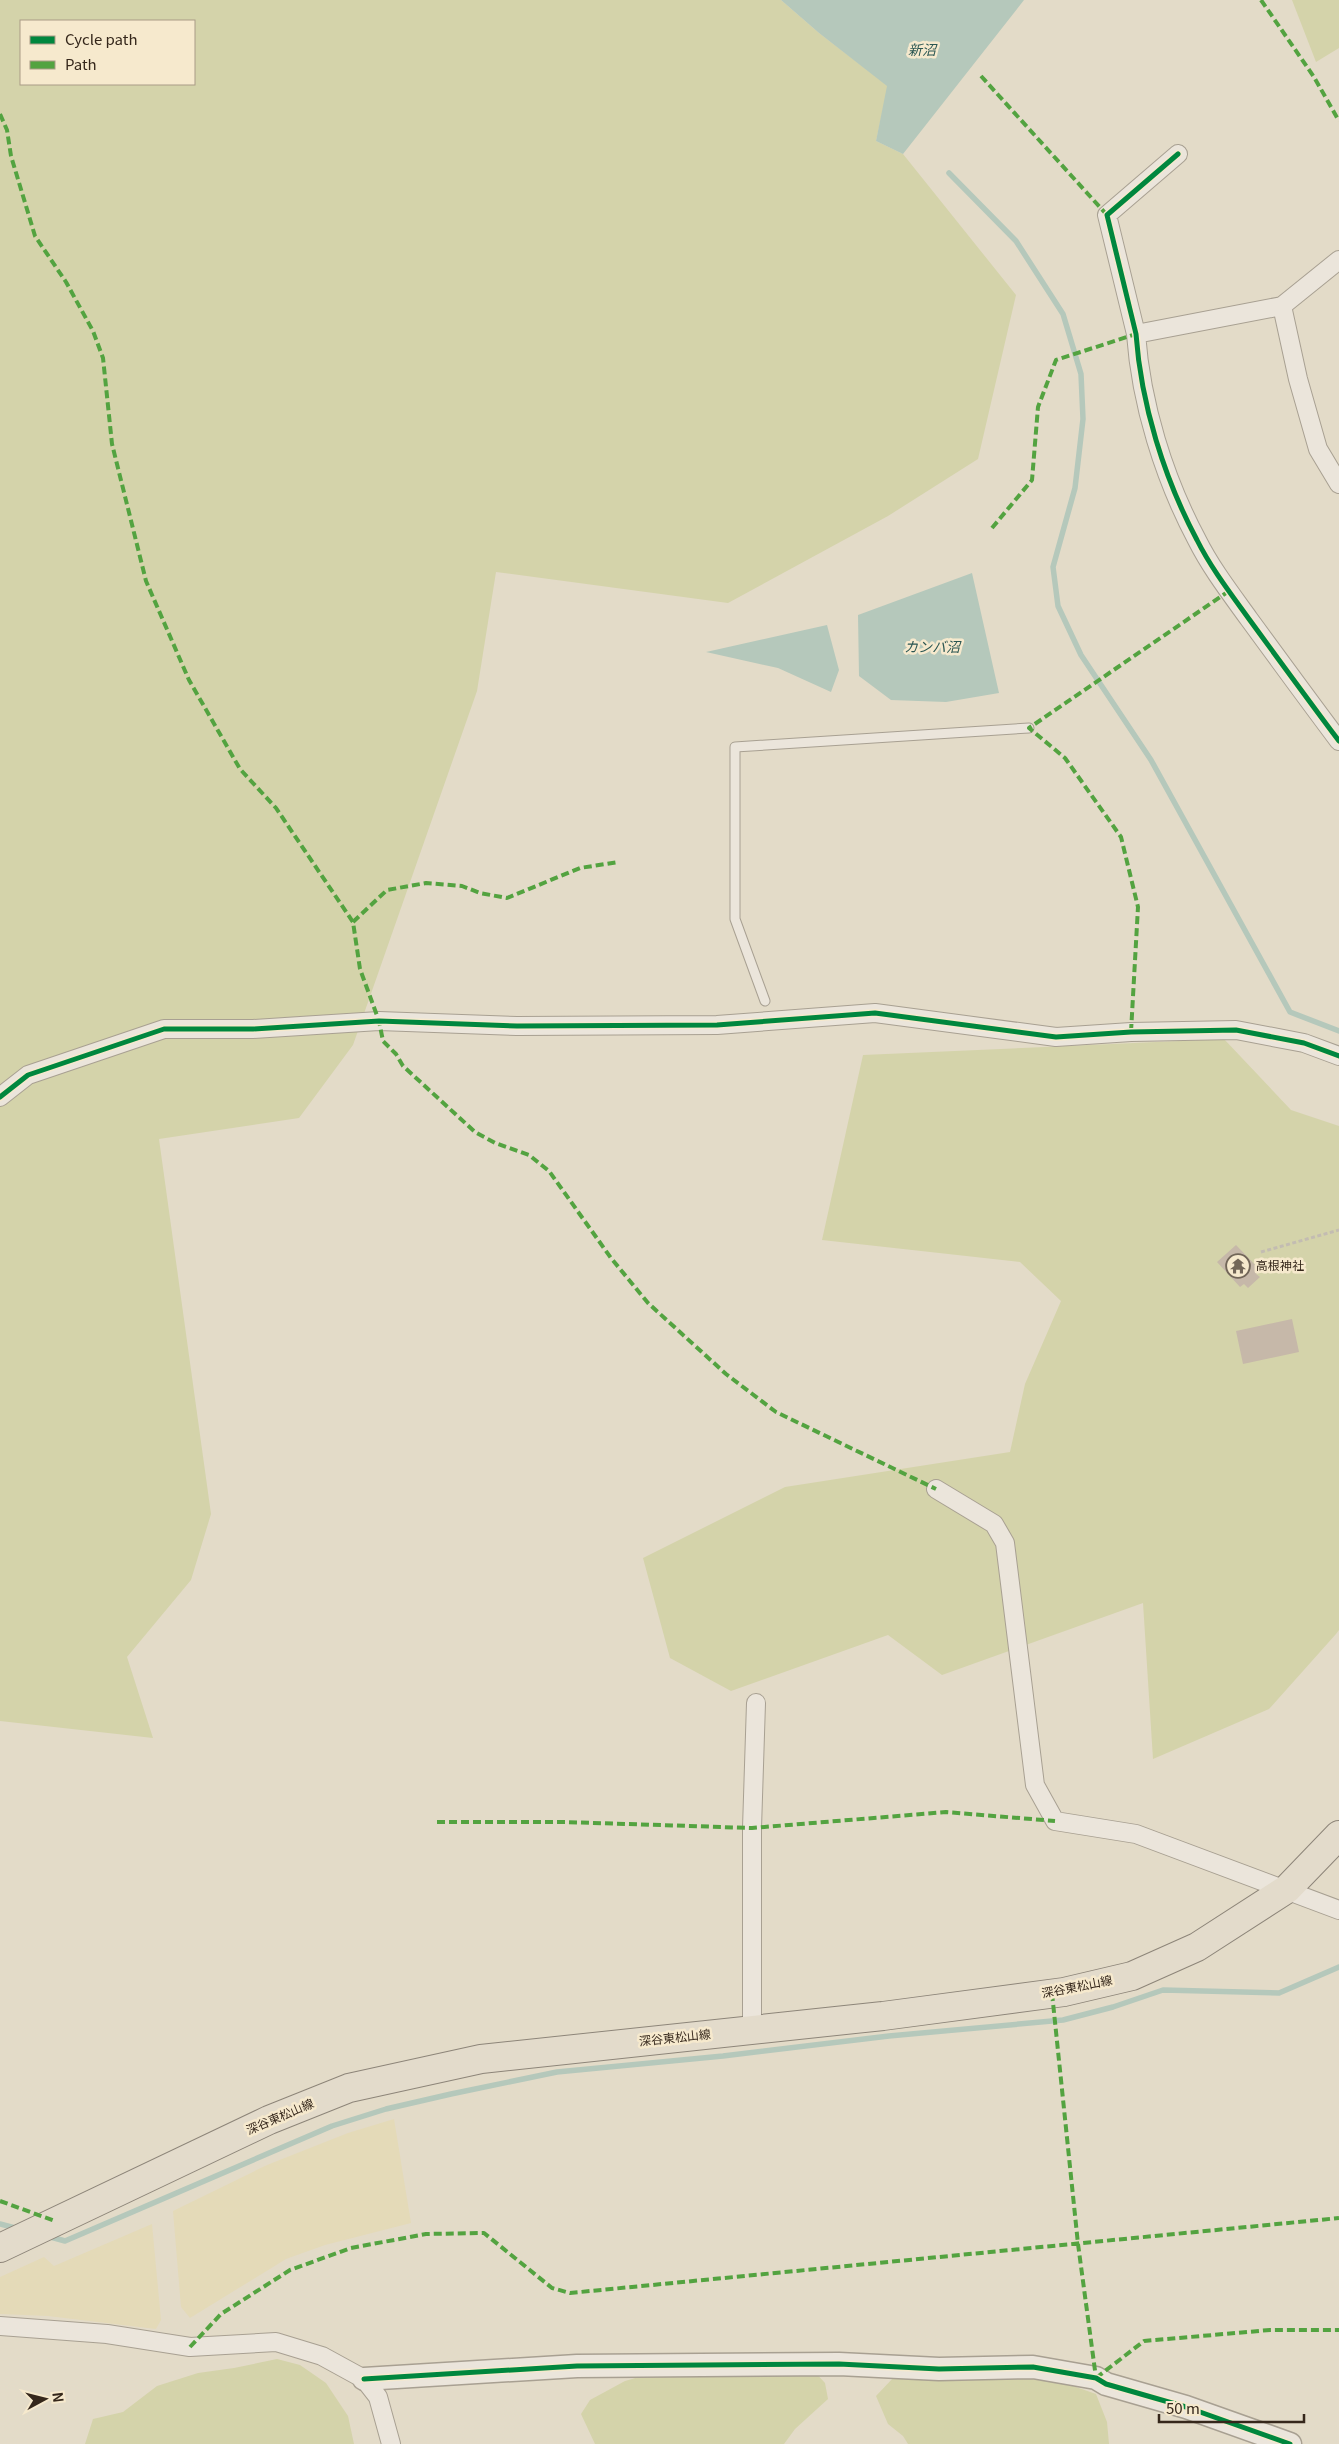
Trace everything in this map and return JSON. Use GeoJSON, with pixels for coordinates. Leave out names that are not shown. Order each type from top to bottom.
{"type":"FeatureCollection","features":[{"type":"Feature","properties":{"kind":"main road","name":"深谷東松山線"},"geometry":{"type":"LineString","coordinates":[[0,2248],[269,2120],[349,2088],[481,2059],[883,2016],[1064,1992],[1132,1976],[1198,1947],[1286,1889],[1339,1835]]}},
{"type":"Feature","properties":{"kind":"street"},"geometry":{"type":"LineString","coordinates":[[1178,154],[1107,215],[1136,334],[1137,353],[1151,418],[1172,488],[1197,542],[1229,591],[1339,741]]}},
{"type":"Feature","properties":{"kind":"street"},"geometry":{"type":"LineString","coordinates":[[1136,334],[1282,306],[1339,260]]}},
{"type":"Feature","properties":{"kind":"street"},"geometry":{"type":"LineString","coordinates":[[1282,306],[1298,379],[1318,449],[1339,484]]}},
{"type":"Feature","properties":{"kind":"street"},"geometry":{"type":"LineString","coordinates":[[0,1097],[28,1075],[164,1029],[253,1029],[379,1021],[517,1026],[717,1025],[875,1013],[1056,1037],[1131,1032],[1236,1030],[1304,1043],[1339,1056]]}},
{"type":"Feature","properties":{"kind":"street"},"geometry":{"type":"LineString","coordinates":[[936,1489],[994,1524],[1005,1543],[1035,1785],[1054,1821],[1136,1834],[1339,1910]]}},
{"type":"Feature","properties":{"kind":"street"},"geometry":{"type":"LineString","coordinates":[[752,2030],[752,1828],[756,1703]]}},
{"type":"Feature","properties":{"kind":"street"},"geometry":{"type":"LineString","coordinates":[[0,2326],[107,2334],[190,2347],[276,2342],[322,2356],[364,2379],[378,2397],[391,2444]]}},
{"type":"Feature","properties":{"kind":"street"},"geometry":{"type":"LineString","coordinates":[[364,2379],[606,2366],[839,2364],[940,2369],[1033,2367],[1096,2378],[1106,2384],[1186,2407],[1290,2444]]}},
{"type":"Feature","properties":{"kind":"lane"},"geometry":{"type":"LineString","coordinates":[[765,1001],[735,919],[735,747],[1029,728]]}},
{"type":"Feature","properties":{"kind":"path"},"geometry":{"type":"LineString","coordinates":[[1261,1252],[1339,1230]]}},
{"type":"Feature","properties":{"kind":"shaded area"},"geometry":{"type":"Polygon","coordinates":[[[394,2119],[411,2223],[325,2245],[286,2259],[190,2318],[181,2307],[173,2211],[267,2165],[348,2133],[394,2119]]]}},
{"type":"Feature","properties":{"kind":"shaded area"},"geometry":{"type":"Polygon","coordinates":[[[152,2224],[161,2320],[156,2329],[48,2316],[0,2314],[0,2277],[44,2257],[54,2266],[152,2224]]]}},
{"type":"Feature","properties":{"kind":"green space"},"geometry":{"type":"Polygon","coordinates":[[[0,0],[781,0],[819,33],[888,86],[876,141],[903,154],[1016,295],[978,459],[888,516],[728,603],[496,572],[477,691],[353,1045],[299,1118],[159,1139],[211,1514],[191,1580],[127,1657],[153,1738],[0,1721],[0,0]]]}},
{"type":"Feature","properties":{"kind":"green space"},"geometry":{"type":"Polygon","coordinates":[[[1292,0],[1339,0],[1339,48],[1316,62],[1292,0]]]}},
{"type":"Feature","properties":{"kind":"green space"},"geometry":{"type":"Polygon","coordinates":[[[1224,1039],[1291,1110],[1339,1126],[1339,1630],[1269,1709],[1153,1759],[1143,1603],[942,1675],[888,1635],[731,1691],[670,1658],[643,1558],[785,1487],[1010,1452],[1025,1384],[1061,1301],[1020,1262],[822,1240],[863,1055],[1224,1039]]]}},
{"type":"Feature","properties":{"kind":"green space"},"geometry":{"type":"Polygon","coordinates":[[[277,2359],[300,2365],[326,2383],[348,2416],[354,2444],[85,2444],[93,2419],[123,2412],[157,2386],[198,2373],[277,2359]]]}},
{"type":"Feature","properties":{"kind":"green space"},"geometry":{"type":"Polygon","coordinates":[[[813,2370],[825,2383],[828,2399],[795,2429],[784,2444],[595,2444],[581,2414],[590,2400],[625,2381],[660,2371],[813,2370]]]}},
{"type":"Feature","properties":{"kind":"green space"},"geometry":{"type":"Polygon","coordinates":[[[1046,2372],[1073,2386],[1096,2394],[1107,2422],[1109,2444],[908,2444],[903,2436],[888,2424],[876,2396],[894,2377],[1046,2372]]]}},
{"type":"Feature","properties":{"kind":"water","name":"新沼"},"geometry":{"type":"Polygon","coordinates":[[[781,0],[1024,0],[903,154],[876,141],[887,86],[819,33],[781,0]]]}},
{"type":"Feature","properties":{"kind":"water","name":"カンバ沼"},"geometry":{"type":"Polygon","coordinates":[[[972,573],[999,693],[946,702],[891,700],[859,676],[858,615],[972,573]]]}},
{"type":"Feature","properties":{"kind":"water"},"geometry":{"type":"Polygon","coordinates":[[[827,625],[839,670],[831,692],[778,668],[706,652],[827,625]]]}},
{"type":"Feature","properties":{"kind":"building","name":"高根神社"},"geometry":{"type":"Polygon","coordinates":[[[1236,1245],[1260,1270],[1256,1274],[1260,1277],[1248,1288],[1244,1284],[1240,1287],[1217,1262],[1236,1245]]]}},
{"type":"Feature","properties":{"kind":"building"},"geometry":{"type":"Polygon","coordinates":[[[1292,1319],[1299,1352],[1243,1364],[1236,1331],[1292,1319]]]}},
{"type":"Feature","properties":{"kind":"waterway"},"geometry":{"type":"LineString","coordinates":[[949,173],[1016,241],[1063,314],[1081,374],[1083,419],[1075,488],[1053,567],[1058,606],[1081,655],[1151,760],[1290,1012],[1339,1031]]}},
{"type":"Feature","properties":{"kind":"waterway"},"geometry":{"type":"LineString","coordinates":[[47,2236],[65,2241],[332,2126],[386,2109],[451,2094],[557,2072],[723,2056],[889,2036],[1063,2020],[1113,2007],[1163,1990],[1279,1993],[1339,1967]]}},
{"type":"Feature","properties":{"kind":"waterway"},"geometry":{"type":"LineString","coordinates":[[0,2224],[19,2229]]}},
{"type":"Feature","properties":{"kind":"marked path"},"geometry":{"type":"LineString","coordinates":[[1261,0],[1314,77],[1339,121]]}},
{"type":"Feature","properties":{"kind":"marked path"},"geometry":{"type":"LineString","coordinates":[[981,76],[1107,215]]}},
{"type":"Feature","properties":{"kind":"marked path"},"geometry":{"type":"LineString","coordinates":[[0,114],[7,130],[11,156],[35,236],[66,282],[93,331],[103,358],[112,444],[146,581],[189,680],[240,769],[276,808],[353,922],[360,969],[379,1021],[383,1041],[396,1054],[403,1066],[475,1132],[495,1143],[529,1155],[549,1171],[611,1258],[648,1303],[726,1374],[776,1412],[936,1489]]}},
{"type":"Feature","properties":{"kind":"marked path"},"geometry":{"type":"LineString","coordinates":[[992,528],[1032,480],[1038,407],[1056,360],[1136,334]]}},
{"type":"Feature","properties":{"kind":"marked path"},"geometry":{"type":"LineString","coordinates":[[1131,1032],[1138,907],[1121,837],[1065,758],[1029,728],[1229,591]]}},
{"type":"Feature","properties":{"kind":"marked path"},"geometry":{"type":"LineString","coordinates":[[353,922],[387,890],[426,883],[462,886],[480,893],[507,898],[580,868],[618,862]]}},
{"type":"Feature","properties":{"kind":"marked path"},"geometry":{"type":"LineString","coordinates":[[437,1822],[565,1822],[752,1828],[946,1812],[1055,1821]]}},
{"type":"Feature","properties":{"kind":"marked path"},"geometry":{"type":"LineString","coordinates":[[1052,1993],[1078,2244],[1096,2378]]}},
{"type":"Feature","properties":{"kind":"marked path"},"geometry":{"type":"LineString","coordinates":[[0,2201],[55,2221]]}},
{"type":"Feature","properties":{"kind":"marked path"},"geometry":{"type":"LineString","coordinates":[[190,2347],[221,2314],[290,2270],[351,2248],[426,2234],[484,2233],[552,2288],[570,2293],[1339,2218]]}},
{"type":"Feature","properties":{"kind":"marked path"},"geometry":{"type":"LineString","coordinates":[[1096,2378],[1144,2341],[1270,2330],[1339,2330]]}},
{"type":"Feature","properties":{"kind":"cycle path"},"geometry":{"type":"LineString","coordinates":[[1178,154],[1107,215],[1136,334],[1143,387],[1156,440],[1174,492],[1208,561],[1339,741]]}},
{"type":"Feature","properties":{"kind":"cycle path"},"geometry":{"type":"LineString","coordinates":[[0,1097],[28,1075],[164,1029],[253,1029],[379,1021],[517,1026],[717,1025],[875,1013],[1056,1037],[1131,1032],[1236,1030],[1304,1043],[1339,1056]]}},
{"type":"Feature","properties":{"kind":"cycle path"},"geometry":{"type":"LineString","coordinates":[[364,2379],[577,2366],[839,2364],[939,2369],[1033,2367],[1096,2378],[1106,2384],[1186,2407],[1290,2444]]}},
{"type":"Feature","properties":{"kind":"place","name":"高根神社"},"geometry":{"type":"Point","coordinates":[1238,1266]}}]}
